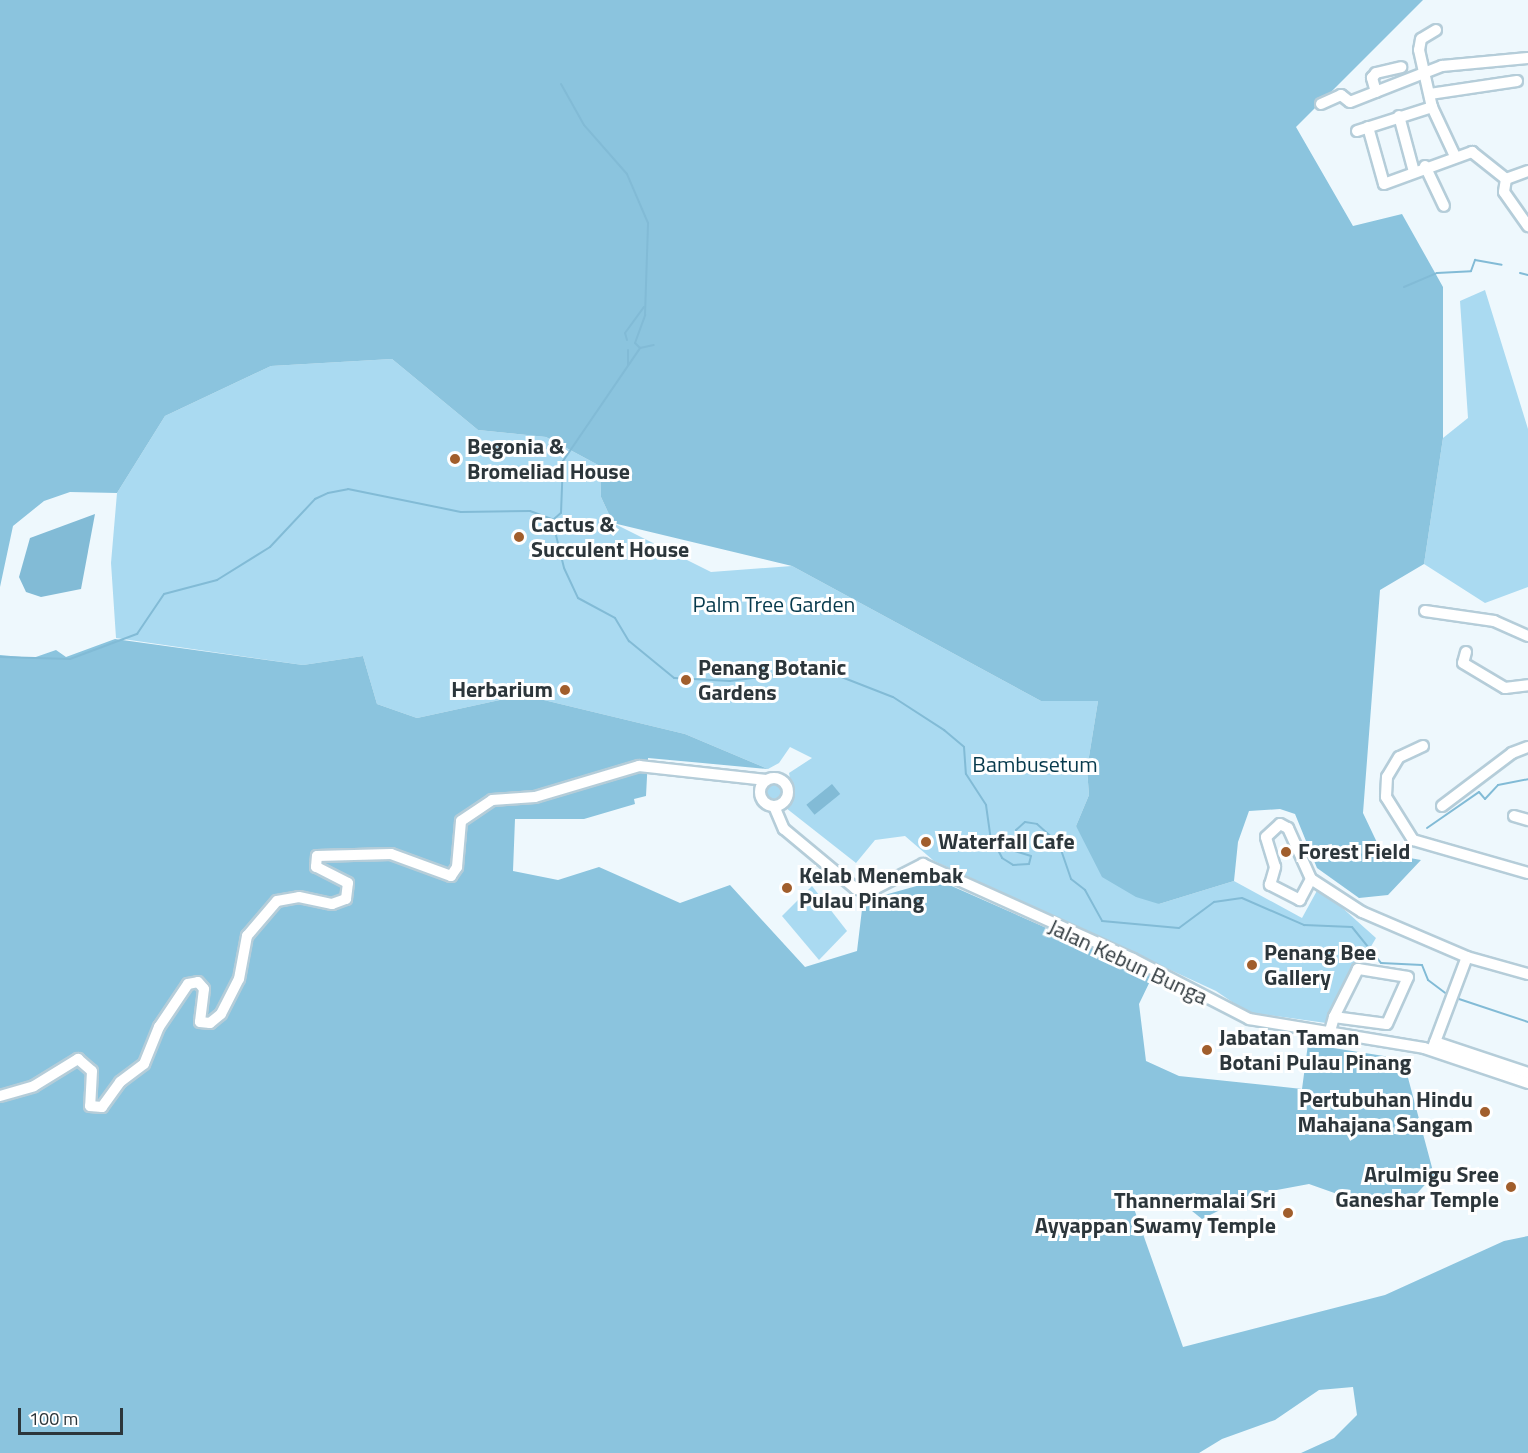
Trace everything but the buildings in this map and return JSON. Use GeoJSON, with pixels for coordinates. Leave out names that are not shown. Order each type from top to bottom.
{"type":"FeatureCollection","features":[{"type":"Feature","properties":{"kind":"street"},"geometry":{"type":"LineString","coordinates":[[1436,30],[1418,44],[1432,106],[1454,154]]}},
{"type":"Feature","properties":{"kind":"street"},"geometry":{"type":"LineString","coordinates":[[1321,104],[1338,96],[1350,102],[1442,66],[1528,58]]}},
{"type":"Feature","properties":{"kind":"street"},"geometry":{"type":"LineString","coordinates":[[1376,92],[1376,73],[1401,67]]}},
{"type":"Feature","properties":{"kind":"street"},"geometry":{"type":"LineString","coordinates":[[1430,93],[1517,81]]}},
{"type":"Feature","properties":{"kind":"street"},"geometry":{"type":"LineString","coordinates":[[1357,131],[1432,106]]}},
{"type":"Feature","properties":{"kind":"street"},"geometry":{"type":"LineString","coordinates":[[1399,116],[1414,172]]}},
{"type":"Feature","properties":{"kind":"street"},"geometry":{"type":"LineString","coordinates":[[1368,126],[1382,183],[1454,154],[1480,154],[1506,179],[1506,196],[1528,226]]}},
{"type":"Feature","properties":{"kind":"street"},"geometry":{"type":"LineString","coordinates":[[1425,166],[1444,206]]}},
{"type":"Feature","properties":{"kind":"street"},"geometry":{"type":"LineString","coordinates":[[1506,179],[1528,171]]}},
{"type":"Feature","properties":{"kind":"street"},"geometry":{"type":"LineString","coordinates":[[1425,611],[1494,621],[1528,636]]}},
{"type":"Feature","properties":{"kind":"street"},"geometry":{"type":"LineString","coordinates":[[1467,652],[1463,663],[1505,688],[1528,685]]}},
{"type":"Feature","properties":{"kind":"street"},"geometry":{"type":"LineString","coordinates":[[1423,746],[1398,757],[1387,777],[1386,797],[1413,840],[1528,873]]}},
{"type":"Feature","properties":{"kind":"street"},"geometry":{"type":"LineString","coordinates":[[1442,806],[1512,753],[1528,747]]}},
{"type":"Feature","properties":{"kind":"street"},"geometry":{"type":"LineString","coordinates":[[0,1096],[34,1086],[78,1059],[92,1071],[90,1106],[102,1107],[120,1082],[144,1064],[159,1027],[188,984],[198,982],[204,989],[200,1022],[210,1023],[221,1014],[239,979],[247,936],[277,902],[299,897],[332,904],[346,899],[348,883],[316,867],[317,856],[391,854],[451,876],[458,867],[461,821],[492,800],[535,796],[639,766],[766,780],[780,779],[788,790],[786,799],[774,806],[761,796],[766,780]]}},
{"type":"Feature","properties":{"kind":"street","name":"Jalan Kebun Bunga"},"geometry":{"type":"LineString","coordinates":[[774,806],[784,830],[848,882],[867,890],[923,864],[1133,958],[1249,1019],[1433,1046],[1528,1083]]}},
{"type":"Feature","properties":{"kind":"street"},"geometry":{"type":"LineString","coordinates":[[1514,816],[1528,820]]}},
{"type":"Feature","properties":{"kind":"street"},"geometry":{"type":"LineString","coordinates":[[1311,879],[1300,900],[1272,888],[1275,867],[1266,837],[1272,827],[1288,828],[1311,879],[1362,912],[1467,957],[1528,974]]}},
{"type":"Feature","properties":{"kind":"street"},"geometry":{"type":"LineString","coordinates":[[1467,957],[1433,1046],[1528,1073]]}},
{"type":"Feature","properties":{"kind":"street"},"geometry":{"type":"LineString","coordinates":[[1330,1031],[1334,1017],[1356,970],[1408,977],[1386,1025],[1334,1017]]}},
{"type":"Feature","properties":{"kind":"green space"},"geometry":{"type":"Polygon","coordinates":[[[1485,290],[1528,429],[1528,587],[1485,603],[1424,564],[1443,438],[1468,418],[1460,301],[1485,290]]]}},
{"type":"Feature","properties":{"kind":"green space","name":"Penang Botanic Gardens"},"geometry":{"type":"Polygon","coordinates":[[[392,359],[478,430],[546,437],[600,466],[601,497],[613,523],[711,572],[792,566],[1041,701],[1098,701],[1087,769],[1089,795],[1076,826],[1159,904],[1234,881],[1302,918],[1319,887],[1376,938],[1326,1023],[1247,1012],[1216,991],[934,861],[905,836],[875,840],[856,863],[786,808],[793,795],[789,773],[812,758],[790,747],[779,763],[768,769],[685,734],[523,695],[417,718],[377,704],[363,656],[303,665],[116,638],[111,563],[117,493],[165,416],[271,366],[392,359]]]}},
{"type":"Feature","properties":{"kind":"green space"},"geometry":{"type":"Polygon","coordinates":[[[775,783],[782,786],[785,793],[782,800],[775,803],[768,800],[765,793],[768,786],[775,783]]]}},
{"type":"Feature","properties":{"kind":"green space"},"geometry":{"type":"Polygon","coordinates":[[[812,886],[847,931],[819,960],[782,916],[812,886]]]}},
{"type":"Feature","properties":{"kind":"shaded area"},"geometry":{"type":"Polygon","coordinates":[[[0,0],[1423,0],[1296,127],[1353,226],[1402,214],[1443,287],[1443,438],[1424,564],[1380,590],[1363,813],[1382,853],[1421,860],[1388,895],[1359,898],[1317,868],[1295,814],[1280,809],[1249,811],[1238,842],[1234,881],[1159,904],[1136,897],[1102,877],[1076,826],[1089,795],[1087,769],[1098,701],[1041,701],[792,566],[613,523],[601,497],[600,466],[546,437],[478,430],[392,359],[271,366],[165,416],[117,493],[70,492],[44,501],[13,526],[0,587],[0,0]]]}},
{"type":"Feature","properties":{"kind":"shaded area"},"geometry":{"type":"Polygon","coordinates":[[[95,514],[81,589],[41,597],[26,592],[19,577],[30,538],[95,514]]]}},
{"type":"Feature","properties":{"kind":"shaded area"},"geometry":{"type":"Polygon","coordinates":[[[115,639],[303,665],[363,656],[377,704],[417,718],[523,695],[685,734],[768,769],[648,758],[646,796],[634,799],[635,804],[584,819],[515,819],[513,871],[558,880],[599,867],[680,903],[730,885],[805,967],[857,951],[863,901],[938,880],[1153,975],[1139,1004],[1146,1061],[1179,1076],[1302,1089],[1308,1044],[1403,1059],[1434,1175],[1409,1202],[1357,1201],[1309,1184],[1250,1195],[1202,1219],[1177,1199],[1132,1203],[1183,1347],[1385,1295],[1504,1241],[1528,1236],[1528,1453],[1301,1453],[1334,1438],[1357,1415],[1353,1387],[1319,1390],[1275,1420],[1222,1439],[1199,1453],[0,1453],[0,655],[33,658],[56,650],[66,657],[115,639]]]}},
{"type":"Feature","properties":{"kind":"shaded area"},"geometry":{"type":"Polygon","coordinates":[[[832,784],[840,794],[815,815],[806,805],[832,784]]]}},
{"type":"Feature","properties":{"kind":"waterway"},"geometry":{"type":"LineString","coordinates":[[554,519],[561,513],[563,461],[640,348],[635,343],[645,315],[648,223],[627,174],[584,125],[561,84]]}},
{"type":"Feature","properties":{"kind":"waterway"},"geometry":{"type":"LineString","coordinates":[[1404,287],[1437,273],[1471,271],[1475,260],[1502,265]]}},
{"type":"Feature","properties":{"kind":"waterway"},"geometry":{"type":"LineString","coordinates":[[1520,273],[1528,275]]}},
{"type":"Feature","properties":{"kind":"waterway"},"geometry":{"type":"LineString","coordinates":[[627,340],[625,333],[644,307]]}},
{"type":"Feature","properties":{"kind":"waterway"},"geometry":{"type":"LineString","coordinates":[[640,348],[654,345]]}},
{"type":"Feature","properties":{"kind":"waterway"},"geometry":{"type":"LineString","coordinates":[[628,350],[628,365]]}},
{"type":"Feature","properties":{"kind":"waterway"},"geometry":{"type":"LineString","coordinates":[[0,657],[70,659],[137,634],[164,594],[217,580],[270,547],[315,499],[328,493],[348,489],[461,512],[530,511],[552,519],[564,568],[578,598],[615,618],[629,641],[674,678],[730,681],[821,669],[893,697],[944,730],[964,747],[966,774],[986,805],[990,835],[1002,858],[1013,865],[1029,864],[1031,856],[1015,851],[1016,830],[1025,822],[1037,824],[1059,844],[1071,879],[1085,890],[1102,921],[1179,928],[1214,902],[1242,898],[1304,925],[1352,927],[1381,963],[1422,965],[1428,980],[1448,995]]}},
{"type":"Feature","properties":{"kind":"waterway"},"geometry":{"type":"LineString","coordinates":[[1427,828],[1479,792],[1485,799],[1498,785],[1528,779]]}},
{"type":"Feature","properties":{"kind":"waterway"},"geometry":{"type":"LineString","coordinates":[[1456,998],[1528,1022]]}},
{"type":"Feature","properties":{"kind":"place","name":"Begonia & Bromeliad House"},"geometry":{"type":"Point","coordinates":[455,459]}},
{"type":"Feature","properties":{"kind":"place","name":"Cactus & Succulent House"},"geometry":{"type":"Point","coordinates":[519,537]}},
{"type":"Feature","properties":{"kind":"place","name":"Penang Botanic Gardens"},"geometry":{"type":"Point","coordinates":[686,680]}},
{"type":"Feature","properties":{"kind":"place","name":"Herbarium"},"geometry":{"type":"Point","coordinates":[565,690]}},
{"type":"Feature","properties":{"kind":"place","name":"Waterfall Cafe"},"geometry":{"type":"Point","coordinates":[926,842]}},
{"type":"Feature","properties":{"kind":"place","name":"Forest Field"},"geometry":{"type":"Point","coordinates":[1286,852]}},
{"type":"Feature","properties":{"kind":"place","name":"Kelab Menembak Pulau Pinang"},"geometry":{"type":"Point","coordinates":[787,888]}},
{"type":"Feature","properties":{"kind":"place","name":"Penang Bee Gallery"},"geometry":{"type":"Point","coordinates":[1252,965]}},
{"type":"Feature","properties":{"kind":"place","name":"Jabatan Taman Botani Pulau Pinang"},"geometry":{"type":"Point","coordinates":[1207,1050]}},
{"type":"Feature","properties":{"kind":"place","name":"Pertubuhan Hindu Mahajana Sangam"},"geometry":{"type":"Point","coordinates":[1485,1112]}},
{"type":"Feature","properties":{"kind":"place","name":"Arulmigu Sree Ganeshar Temple"},"geometry":{"type":"Point","coordinates":[1511,1187]}},
{"type":"Feature","properties":{"kind":"place","name":"Thannermalai Sri Ayyappan Swamy Temple"},"geometry":{"type":"Point","coordinates":[1288,1213]}},
{"type":"Feature","properties":{"kind":"park label","name":"Palm Tree Garden"},"geometry":{"type":"Point","coordinates":[774,605]}},
{"type":"Feature","properties":{"kind":"park label","name":"Bambusetum"},"geometry":{"type":"Point","coordinates":[1035,765]}}]}
